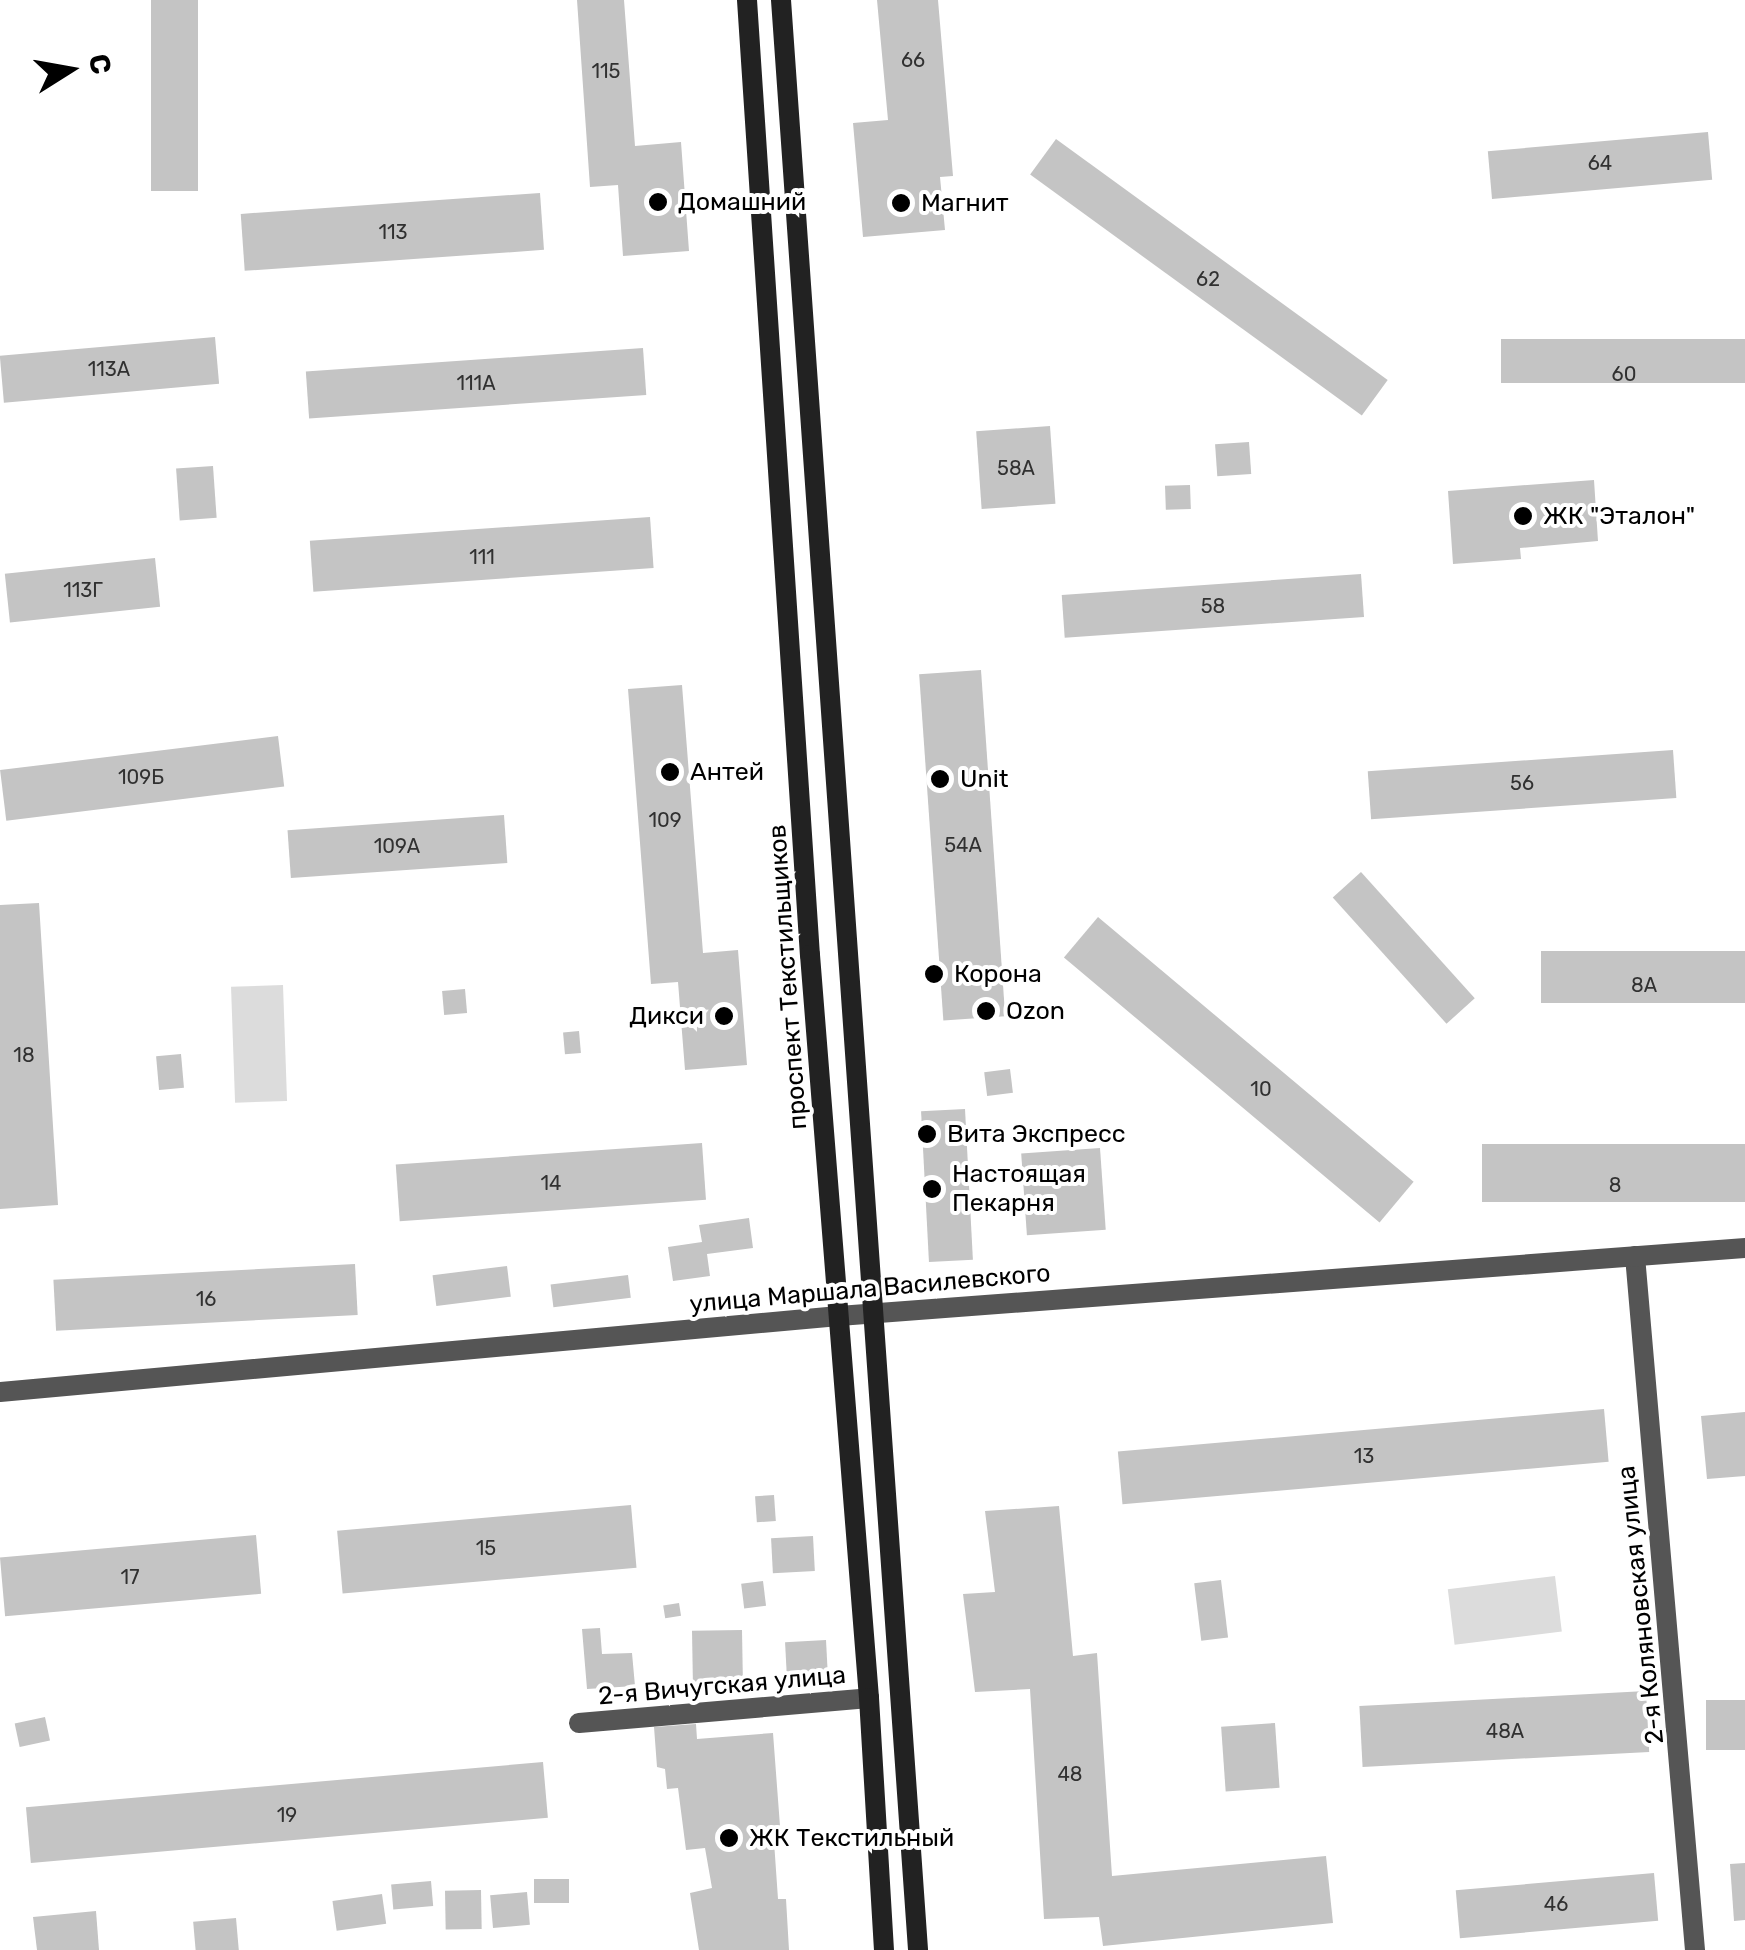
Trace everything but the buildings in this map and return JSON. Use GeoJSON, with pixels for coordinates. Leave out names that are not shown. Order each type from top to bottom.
{"type":"FeatureCollection","features":[{"type":"Feature","properties":{"kind":"main road","name":"проспект Текстильщиков"},"geometry":{"type":"LineString","coordinates":[[747,0],[810,955],[869,1698],[884,1950]]}},
{"type":"Feature","properties":{"kind":"main road"},"geometry":{"type":"LineString","coordinates":[[781,0],[918,1950]]}},
{"type":"Feature","properties":{"kind":"street","name":"улица Маршала Василевского"},"geometry":{"type":"LineString","coordinates":[[0,1392],[874,1313],[1745,1248]]}},
{"type":"Feature","properties":{"kind":"street","name":"2-я Коляновская улица"},"geometry":{"type":"LineString","coordinates":[[1635,1256],[1696,1950]]}},
{"type":"Feature","properties":{"kind":"street","name":"2-я Вичугская улица"},"geometry":{"type":"LineString","coordinates":[[579,1723],[869,1698]]}},
{"type":"Feature","properties":{"kind":"shaded area"},"geometry":{"type":"Polygon","coordinates":[[[283,985],[287,1101],[235,1103],[231,987],[283,985]]]}},
{"type":"Feature","properties":{"kind":"shaded area"},"geometry":{"type":"Polygon","coordinates":[[[1555,1576],[1562,1632],[1455,1645],[1448,1589],[1555,1576]]]}},
{"type":"Feature","properties":{"kind":"place","name":"Домашний"},"geometry":{"type":"Point","coordinates":[658,202]}},
{"type":"Feature","properties":{"kind":"place","name":"Магнит"},"geometry":{"type":"Point","coordinates":[901,203]}},
{"type":"Feature","properties":{"kind":"place","name":"ЖК \"Эталон\""},"geometry":{"type":"Point","coordinates":[1523,516]}},
{"type":"Feature","properties":{"kind":"place","name":"Антей"},"geometry":{"type":"Point","coordinates":[670,772]}},
{"type":"Feature","properties":{"kind":"place","name":"Unit"},"geometry":{"type":"Point","coordinates":[940,779]}},
{"type":"Feature","properties":{"kind":"place","name":"Корона"},"geometry":{"type":"Point","coordinates":[934,974]}},
{"type":"Feature","properties":{"kind":"place","name":"Ozon"},"geometry":{"type":"Point","coordinates":[986,1011]}},
{"type":"Feature","properties":{"kind":"place","name":"Дикси"},"geometry":{"type":"Point","coordinates":[724,1016]}},
{"type":"Feature","properties":{"kind":"place","name":"Вита Экспресс"},"geometry":{"type":"Point","coordinates":[927,1134]}},
{"type":"Feature","properties":{"kind":"place","name":"Настоящая Пекарня"},"geometry":{"type":"Point","coordinates":[932,1189]}},
{"type":"Feature","properties":{"kind":"place","name":"ЖК Текстильный"},"geometry":{"type":"Point","coordinates":[729,1838]}}]}
